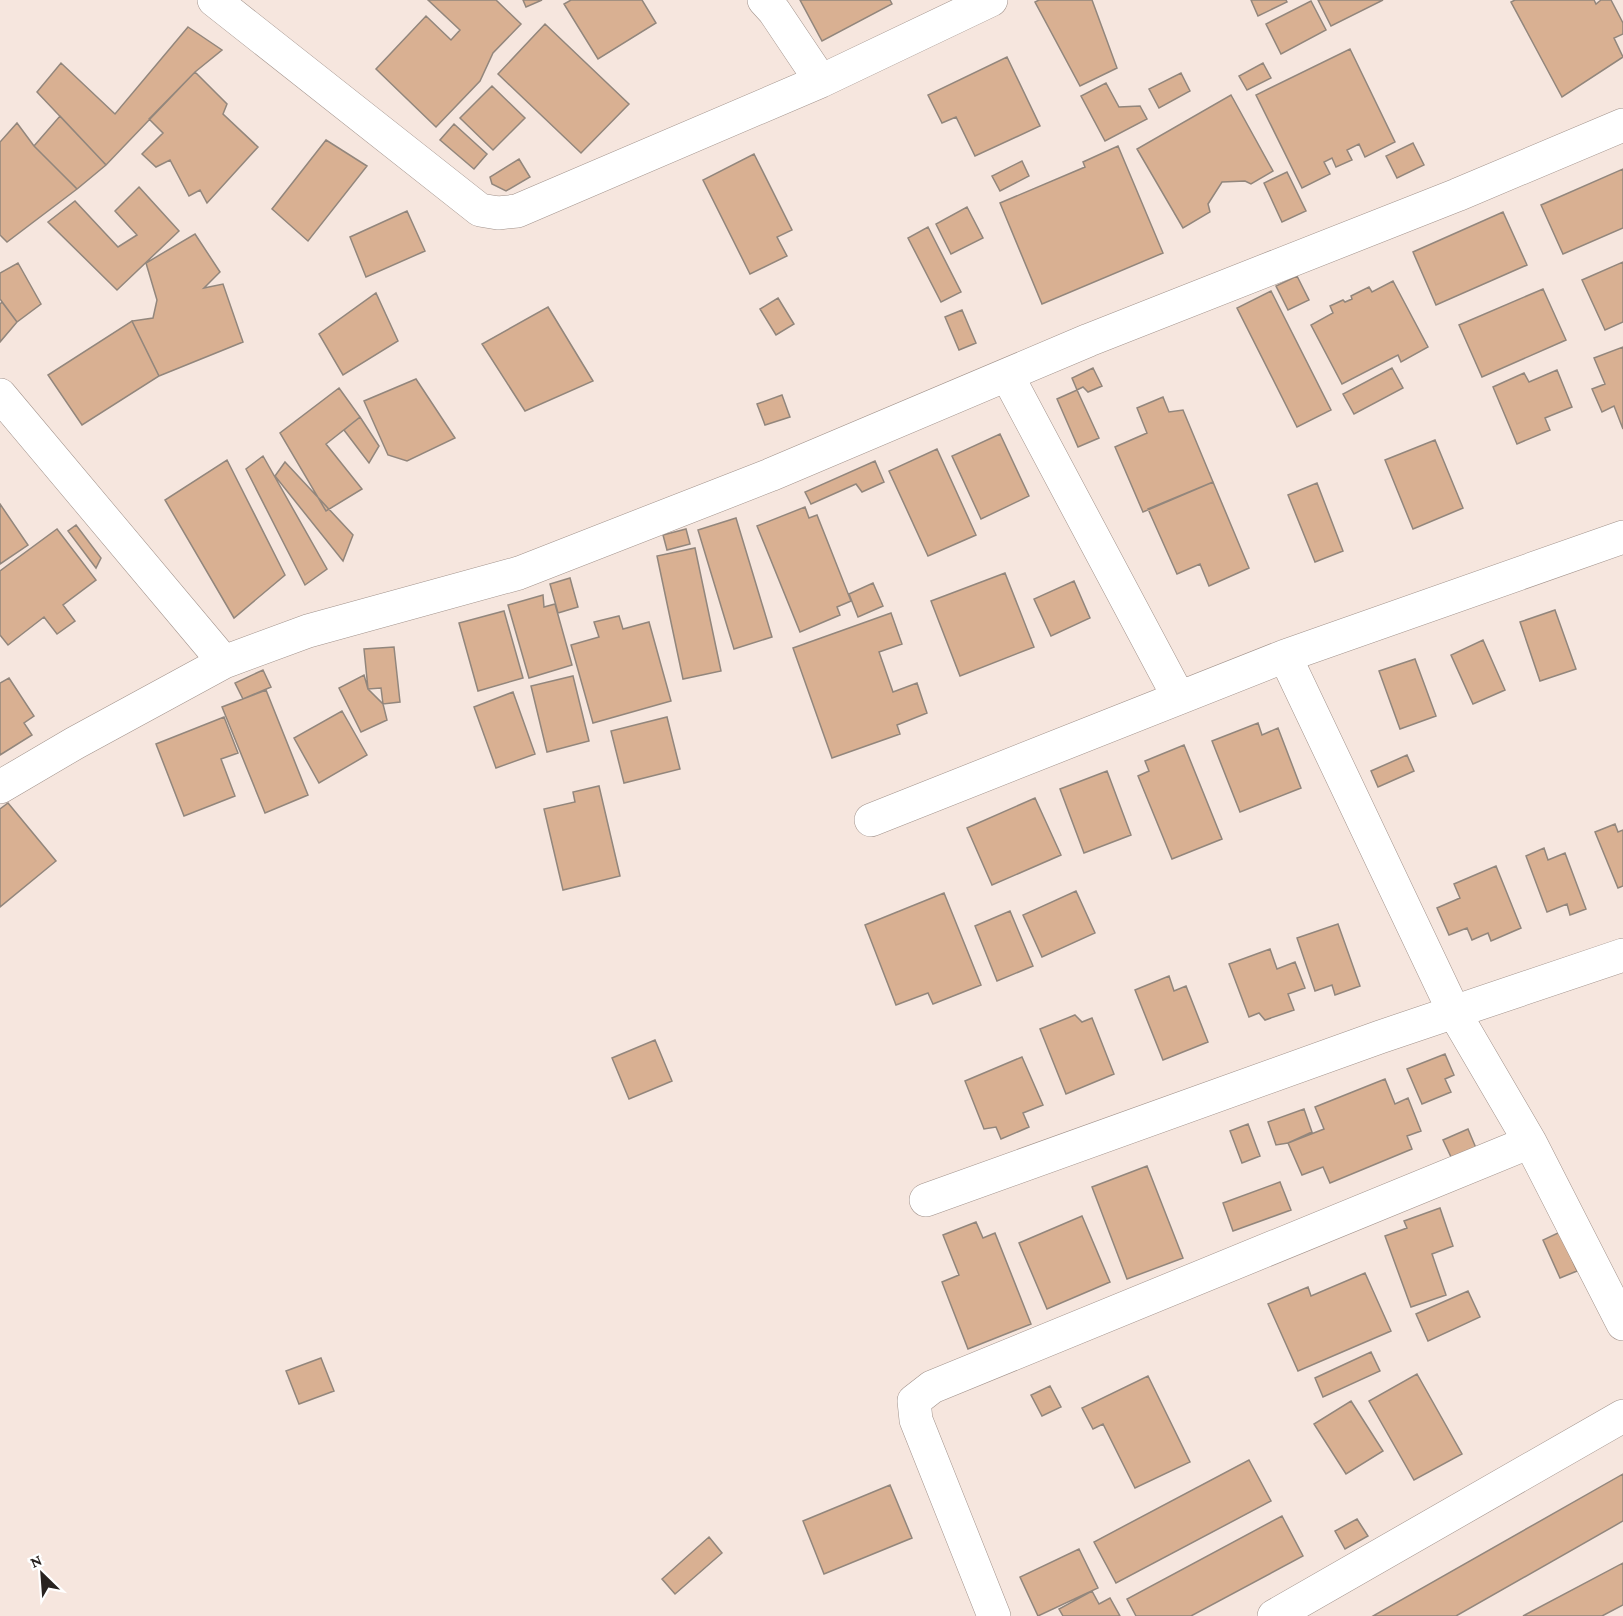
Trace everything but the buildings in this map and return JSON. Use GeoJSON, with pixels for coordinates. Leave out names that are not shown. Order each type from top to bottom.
{"type":"FeatureCollection","features":[{"type":"Feature","properties":{"kind":"street"},"geometry":{"type":"LineString","coordinates":[[214,0],[480,210],[498,213],[516,211],[821,81],[992,0]]}},
{"type":"Feature","properties":{"kind":"street"},"geometry":{"type":"LineString","coordinates":[[764,0],[774,11],[821,81]]}},
{"type":"Feature","properties":{"kind":"street"},"geometry":{"type":"LineString","coordinates":[[0,787],[75,743],[224,662],[308,631],[519,573],[770,476],[1100,336],[1457,195],[1623,125]]}},
{"type":"Feature","properties":{"kind":"street"},"geometry":{"type":"LineString","coordinates":[[1007,375],[1179,698]]}},
{"type":"Feature","properties":{"kind":"street"},"geometry":{"type":"LineString","coordinates":[[0,395],[224,662]]}},
{"type":"Feature","properties":{"kind":"street"},"geometry":{"type":"LineString","coordinates":[[871,820],[1285,656],[1623,537]]}},
{"type":"Feature","properties":{"kind":"street"},"geometry":{"type":"LineString","coordinates":[[1285,656],[1454,1012],[1530,1142],[1623,1324]]}},
{"type":"Feature","properties":{"kind":"street"},"geometry":{"type":"LineString","coordinates":[[926,1200],[1454,1012],[1623,955]]}},
{"type":"Feature","properties":{"kind":"street"},"geometry":{"type":"LineString","coordinates":[[994,1616],[916,1419],[914,1401],[932,1387],[1530,1142]]}},
{"type":"Feature","properties":{"kind":"street"},"geometry":{"type":"LineString","coordinates":[[1274,1616],[1623,1416]]}}]}
